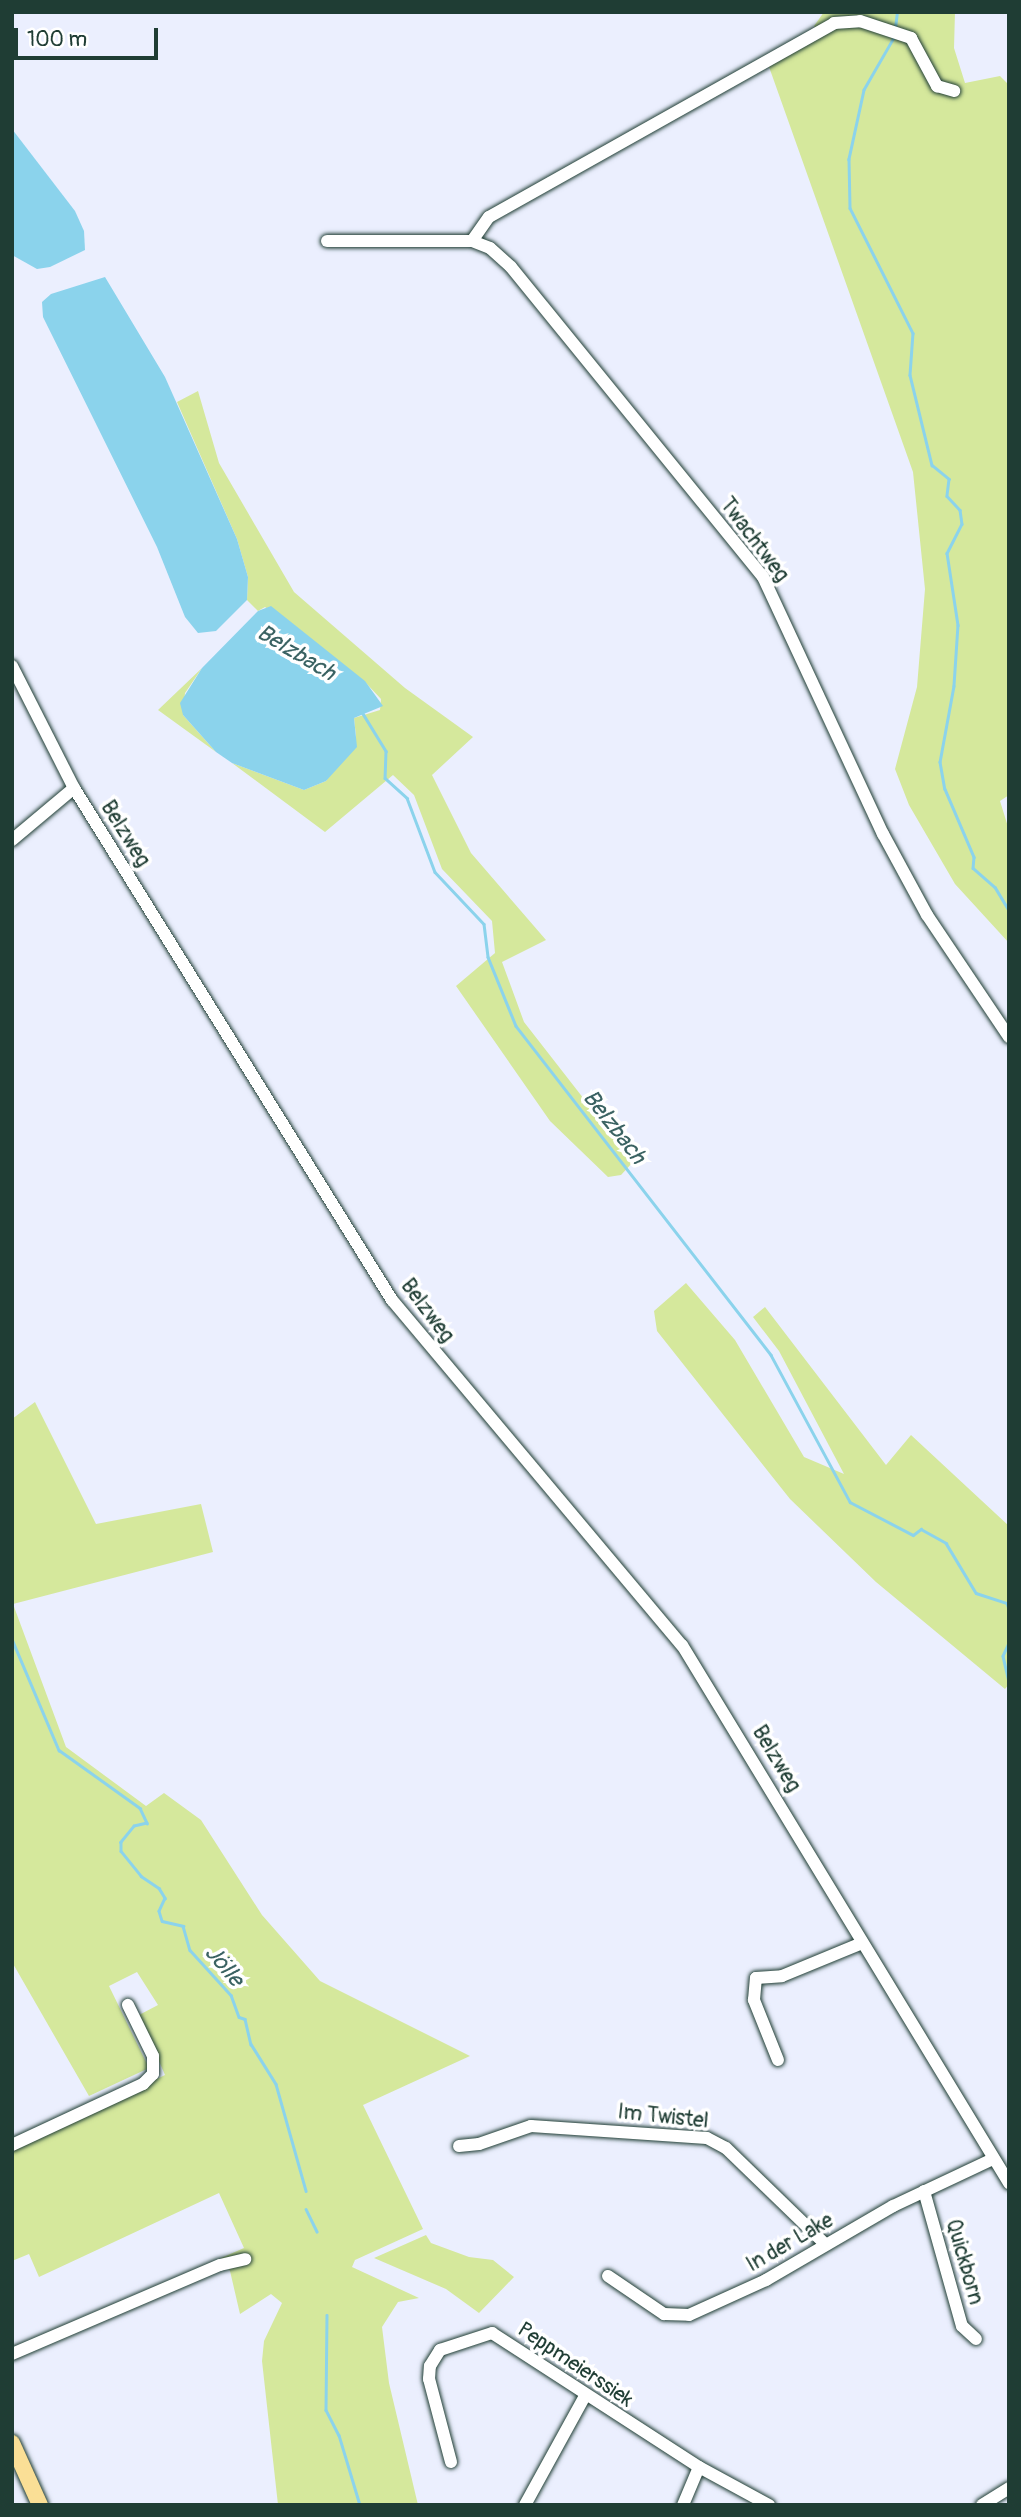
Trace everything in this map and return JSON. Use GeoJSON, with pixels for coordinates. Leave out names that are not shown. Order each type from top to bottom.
{"type":"FeatureCollection","features":[{"type":"Feature","properties":{"kind":"main road"},"geometry":{"type":"LineString","coordinates":[[12,2443],[40,2505]]}},
{"type":"Feature","properties":{"kind":"street"},"geometry":{"type":"LineString","coordinates":[[327,241],[472,241],[489,217],[834,23],[860,20],[911,38],[937,86],[954,91]]}},
{"type":"Feature","properties":{"kind":"street","name":"Twachtweg"},"geometry":{"type":"LineString","coordinates":[[472,241],[491,248],[511,267],[763,577],[883,834],[927,915],[1009,1037]]}},
{"type":"Feature","properties":{"kind":"street","name":"Belzweg"},"geometry":{"type":"LineString","coordinates":[[12,666],[74,788],[392,1300],[682,1645],[1009,2183]]}},
{"type":"Feature","properties":{"kind":"street"},"geometry":{"type":"LineString","coordinates":[[12,840],[74,788]]}},
{"type":"Feature","properties":{"kind":"street"},"geometry":{"type":"LineString","coordinates":[[778,2060],[754,2000],[757,1978],[782,1976],[862,1943]]}},
{"type":"Feature","properties":{"kind":"street"},"geometry":{"type":"LineString","coordinates":[[12,2145],[143,2084],[153,2074],[153,2056],[128,2005]]}},
{"type":"Feature","properties":{"kind":"street","name":"Im Twistel"},"geometry":{"type":"LineString","coordinates":[[459,2146],[479,2144],[531,2126],[708,2138],[726,2148],[825,2244]]}},
{"type":"Feature","properties":{"kind":"street","name":"In der Lake"},"geometry":{"type":"LineString","coordinates":[[608,2276],[664,2314],[681,2317],[766,2280],[825,2244],[924,2191],[993,2159]]}},
{"type":"Feature","properties":{"kind":"street","name":"Quickborn"},"geometry":{"type":"LineString","coordinates":[[924,2191],[962,2326],[976,2339]]}},
{"type":"Feature","properties":{"kind":"street"},"geometry":{"type":"LineString","coordinates":[[12,2354],[220,2265],[245,2259]]}},
{"type":"Feature","properties":{"kind":"street","name":"Peppmeierssiek"},"geometry":{"type":"LineString","coordinates":[[451,2462],[452,2440],[429,2379],[430,2365],[440,2350],[492,2333],[584,2396],[699,2468],[769,2505]]}},
{"type":"Feature","properties":{"kind":"street"},"geometry":{"type":"LineString","coordinates":[[525,2505],[584,2396]]}},
{"type":"Feature","properties":{"kind":"street"},"geometry":{"type":"LineString","coordinates":[[683,2505],[699,2468]]}},
{"type":"Feature","properties":{"kind":"street"},"geometry":{"type":"LineString","coordinates":[[985,2504],[1009,2487]]}},
{"type":"Feature","properties":{"kind":"green space"},"geometry":{"type":"Polygon","coordinates":[[[824,12],[955,12],[954,48],[965,83],[1000,76],[1009,85],[1009,795],[1000,801],[1009,830],[1009,943],[955,884],[909,805],[895,769],[917,687],[925,589],[913,472],[768,64],[819,33],[814,26],[824,12]]]}},
{"type":"Feature","properties":{"kind":"green space"},"geometry":{"type":"Polygon","coordinates":[[[198,391],[219,463],[294,592],[405,688],[473,737],[432,775],[471,853],[546,940],[502,962],[524,1022],[633,1162],[621,1175],[608,1177],[550,1121],[456,986],[495,953],[492,921],[442,869],[414,795],[393,775],[325,832],[232,763],[304,790],[326,781],[356,736],[354,718],[380,710],[381,699],[365,682],[265,607],[258,611],[247,600],[248,577],[237,539],[177,402],[198,391]]]}},
{"type":"Feature","properties":{"kind":"green space"},"geometry":{"type":"Polygon","coordinates":[[[202,668],[185,693],[183,715],[216,752],[158,710],[202,668]]]}},
{"type":"Feature","properties":{"kind":"green space"},"geometry":{"type":"Polygon","coordinates":[[[686,1283],[735,1340],[804,1457],[844,1474],[779,1351],[753,1317],[765,1307],[886,1465],[911,1435],[1009,1526],[1009,1684],[1005,1689],[876,1582],[790,1499],[657,1331],[654,1311],[686,1283]]]}},
{"type":"Feature","properties":{"kind":"green space"},"geometry":{"type":"Polygon","coordinates":[[[35,1402],[96,1524],[201,1504],[213,1552],[13,1604],[66,1747],[146,1806],[164,1793],[201,1820],[262,1915],[320,1981],[470,2056],[363,2105],[423,2229],[355,2260],[352,2267],[419,2298],[398,2302],[382,2327],[389,2383],[418,2505],[278,2505],[262,2361],[264,2341],[282,2303],[271,2294],[240,2314],[230,2271],[221,2258],[244,2248],[219,2193],[39,2277],[29,2254],[12,2261],[12,2149],[165,2075],[139,2015],[158,2005],[137,1972],[109,1986],[149,2068],[89,2096],[12,1962],[12,1419],[35,1402]]]}},
{"type":"Feature","properties":{"kind":"green space"},"geometry":{"type":"Polygon","coordinates":[[[426,2235],[431,2243],[469,2257],[493,2260],[514,2277],[479,2313],[446,2289],[374,2258],[426,2235]]]}},
{"type":"Feature","properties":{"kind":"water"},"geometry":{"type":"Polygon","coordinates":[[[12,129],[75,211],[84,231],[85,250],[50,267],[37,269],[12,255],[12,129]]]}},
{"type":"Feature","properties":{"kind":"water"},"geometry":{"type":"Polygon","coordinates":[[[105,277],[165,377],[237,539],[248,577],[247,600],[216,631],[198,633],[185,617],[157,547],[43,317],[42,302],[51,294],[105,277]]]}},
{"type":"Feature","properties":{"kind":"water"},"geometry":{"type":"Polygon","coordinates":[[[271,606],[365,681],[383,706],[354,718],[357,747],[326,781],[304,790],[232,763],[216,752],[183,715],[180,703],[202,668],[258,611],[271,606]]]}},
{"type":"Feature","properties":{"kind":"waterway"},"geometry":{"type":"LineString","coordinates":[[895,28],[897,12]]}},
{"type":"Feature","properties":{"kind":"waterway"},"geometry":{"type":"LineString","coordinates":[[895,36],[864,90],[849,159],[850,208],[913,333],[910,375],[932,465],[949,479],[947,496],[960,510],[962,524],[947,553],[958,625],[954,686],[940,762],[945,789],[974,857],[973,868],[995,887],[1009,910]]}},
{"type":"Feature","properties":{"kind":"waterway","name":"Belzbach"},"geometry":{"type":"LineString","coordinates":[[362,712],[386,751],[385,778],[407,798],[435,872],[484,924],[488,957],[516,1026],[771,1355],[850,1502],[913,1535],[921,1529],[946,1543],[976,1593],[1007,1603],[1009,1609]]}},
{"type":"Feature","properties":{"kind":"waterway","name":"Jölle"},"geometry":{"type":"LineString","coordinates":[[12,1639],[59,1750],[140,1808],[147,1823],[134,1826],[121,1842],[121,1851],[141,1876],[159,1888],[165,1898],[159,1911],[162,1921],[183,1926],[190,1950],[231,1995],[239,2017],[245,2019],[251,2044],[276,2084],[306,2191]]}},
{"type":"Feature","properties":{"kind":"waterway","name":"Belzbach"},"geometry":{"type":"LineString","coordinates":[[1009,1643],[1003,1656],[1009,1681]]}},
{"type":"Feature","properties":{"kind":"waterway","name":"Jölle"},"geometry":{"type":"LineString","coordinates":[[306,2209],[317,2232]]}},
{"type":"Feature","properties":{"kind":"waterway","name":"Jölle"},"geometry":{"type":"LineString","coordinates":[[327,2315],[326,2410],[339,2435],[360,2505]]}}]}
